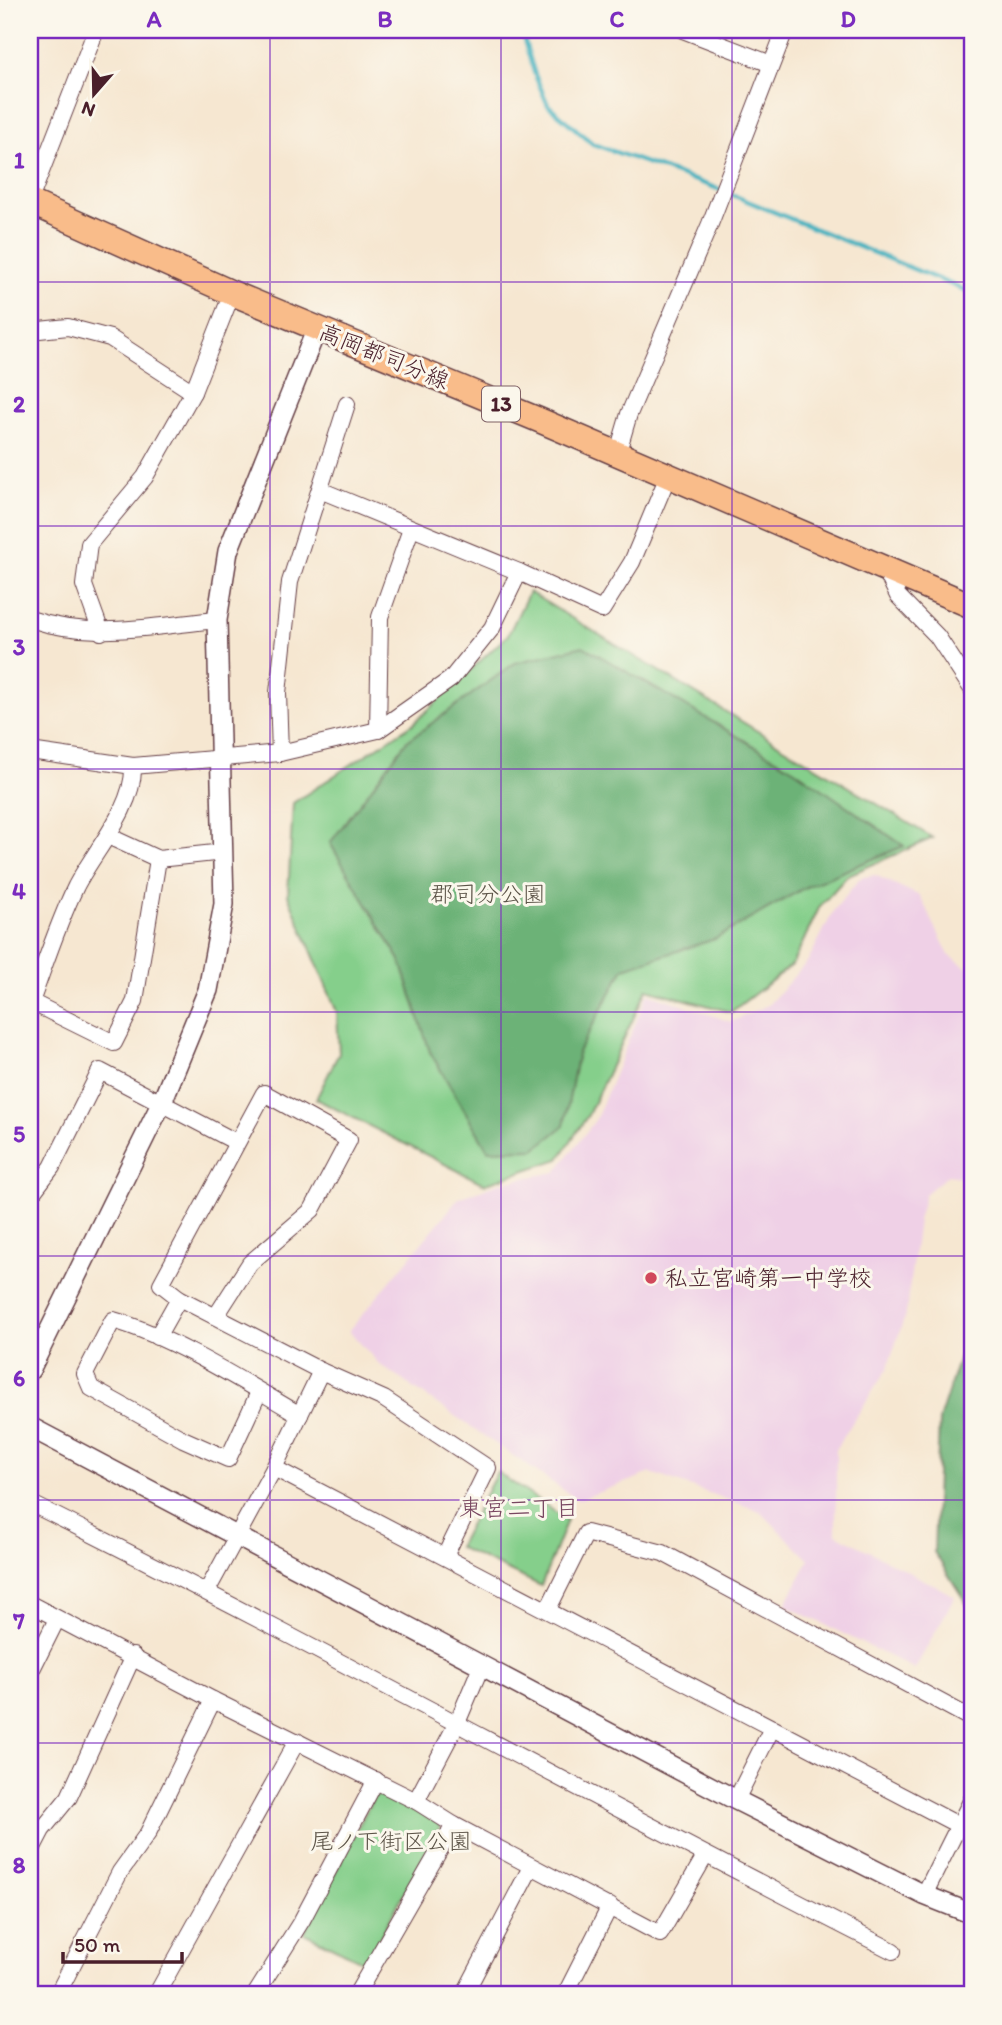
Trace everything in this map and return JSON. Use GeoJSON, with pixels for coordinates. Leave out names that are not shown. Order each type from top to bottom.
{"type":"FeatureCollection","features":[{"type":"Feature","properties":{"kind":"main road","name":"高岡都司分線"},"geometry":{"type":"LineString","coordinates":[[30,201],[232,293],[972,606]]}},
{"type":"Feature","properties":{"kind":"street"},"geometry":{"type":"LineString","coordinates":[[30,201],[96,30]]}},
{"type":"Feature","properties":{"kind":"street"},"geometry":{"type":"LineString","coordinates":[[683,30],[771,64]]}},
{"type":"Feature","properties":{"kind":"street"},"geometry":{"type":"LineString","coordinates":[[617,454],[629,414],[710,224],[785,30]]}},
{"type":"Feature","properties":{"kind":"street"},"geometry":{"type":"LineString","coordinates":[[101,632],[84,585],[89,544],[145,477],[193,392],[232,293]]}},
{"type":"Feature","properties":{"kind":"street"},"geometry":{"type":"LineString","coordinates":[[30,331],[68,327],[110,338],[193,392]]}},
{"type":"Feature","properties":{"kind":"street"},"geometry":{"type":"LineString","coordinates":[[30,1370],[162,1102],[208,990],[223,904],[217,620],[228,551],[317,328]]}},
{"type":"Feature","properties":{"kind":"street"},"geometry":{"type":"LineString","coordinates":[[280,754],[278,693],[290,582],[347,404]]}},
{"type":"Feature","properties":{"kind":"street"},"geometry":{"type":"LineString","coordinates":[[320,490],[519,572],[602,610],[632,562],[668,476]]}},
{"type":"Feature","properties":{"kind":"street"},"geometry":{"type":"LineString","coordinates":[[378,730],[380,617],[411,529]]}},
{"type":"Feature","properties":{"kind":"street"},"geometry":{"type":"LineString","coordinates":[[884,567],[898,596],[937,636],[972,689]]}},
{"type":"Feature","properties":{"kind":"street"},"geometry":{"type":"LineString","coordinates":[[31,755],[133,766],[280,754],[378,730],[451,680],[492,628],[519,572]]}},
{"type":"Feature","properties":{"kind":"street"},"geometry":{"type":"LineString","coordinates":[[30,619],[60,629],[101,632],[217,620]]}},
{"type":"Feature","properties":{"kind":"street"},"geometry":{"type":"LineString","coordinates":[[133,766],[134,779],[108,836],[76,885],[31,1002],[114,1043],[135,1001],[158,859]]}},
{"type":"Feature","properties":{"kind":"street"},"geometry":{"type":"LineString","coordinates":[[108,836],[158,859],[224,852]]}},
{"type":"Feature","properties":{"kind":"street"},"geometry":{"type":"LineString","coordinates":[[30,1196],[52,1167],[100,1071],[236,1142]]}},
{"type":"Feature","properties":{"kind":"street"},"geometry":{"type":"LineString","coordinates":[[216,1316],[250,1263],[312,1210],[349,1140],[264,1093],[161,1284],[179,1298],[321,1371],[384,1399],[488,1468],[445,1556]]}},
{"type":"Feature","properties":{"kind":"street"},"geometry":{"type":"LineString","coordinates":[[157,1337],[179,1298]]}},
{"type":"Feature","properties":{"kind":"street"},"geometry":{"type":"LineString","coordinates":[[260,1392],[228,1459],[183,1439],[92,1388],[85,1374],[113,1320],[157,1337],[260,1392],[300,1415]]}},
{"type":"Feature","properties":{"kind":"street"},"geometry":{"type":"LineString","coordinates":[[207,1591],[274,1468],[321,1371]]}},
{"type":"Feature","properties":{"kind":"street"},"geometry":{"type":"LineString","coordinates":[[30,1427],[736,1800],[924,1895],[972,1914]]}},
{"type":"Feature","properties":{"kind":"street"},"geometry":{"type":"LineString","coordinates":[[274,1468],[958,1825]]}},
{"type":"Feature","properties":{"kind":"street"},"geometry":{"type":"LineString","coordinates":[[30,1503],[207,1591],[705,1856],[893,1951]]}},
{"type":"Feature","properties":{"kind":"street"},"geometry":{"type":"LineString","coordinates":[[548,1609],[586,1533],[663,1553],[972,1719]]}},
{"type":"Feature","properties":{"kind":"street"},"geometry":{"type":"LineString","coordinates":[[30,1604],[212,1700],[376,1780],[531,1867],[660,1934],[705,1856]]}},
{"type":"Feature","properties":{"kind":"street"},"geometry":{"type":"LineString","coordinates":[[30,1673],[57,1619]]}},
{"type":"Feature","properties":{"kind":"street"},"geometry":{"type":"LineString","coordinates":[[30,1853],[42,1830],[69,1797],[133,1656]]}},
{"type":"Feature","properties":{"kind":"street"},"geometry":{"type":"LineString","coordinates":[[416,1801],[457,1723],[482,1664]]}},
{"type":"Feature","properties":{"kind":"street"},"geometry":{"type":"LineString","coordinates":[[57,1995],[120,1872],[148,1833],[212,1700]]}},
{"type":"Feature","properties":{"kind":"street"},"geometry":{"type":"LineString","coordinates":[[736,1800],[772,1728]]}},
{"type":"Feature","properties":{"kind":"street"},"geometry":{"type":"LineString","coordinates":[[156,1995],[297,1741]]}},
{"type":"Feature","properties":{"kind":"street"},"geometry":{"type":"LineString","coordinates":[[255,1995],[302,1920],[376,1780]]}},
{"type":"Feature","properties":{"kind":"street"},"geometry":{"type":"LineString","coordinates":[[924,1895],[972,1799]]}},
{"type":"Feature","properties":{"kind":"street"},"geometry":{"type":"LineString","coordinates":[[356,1995],[454,1825]]}},
{"type":"Feature","properties":{"kind":"street"},"geometry":{"type":"LineString","coordinates":[[464,1995],[531,1867]]}},
{"type":"Feature","properties":{"kind":"street"},"geometry":{"type":"LineString","coordinates":[[565,1995],[610,1906]]}},
{"type":"Feature","properties":{"kind":"shaded area","name":"私立宮崎第一中学校"},"geometry":{"type":"Polygon","coordinates":[[[875,875],[920,896],[949,955],[972,971],[972,1179],[948,1175],[925,1194],[918,1220],[906,1313],[887,1369],[836,1448],[836,1534],[955,1596],[915,1669],[785,1605],[809,1560],[760,1511],[651,1473],[578,1500],[380,1365],[349,1331],[459,1198],[499,1183],[556,1172],[596,1119],[648,993],[731,1022],[768,1005],[808,961],[834,910],[860,878],[875,875]]]}},
{"type":"Feature","properties":{"kind":"green space","name":"郡司分公園"},"geometry":{"type":"Polygon","coordinates":[[[529,592],[933,838],[848,875],[820,906],[792,965],[731,1012],[647,989],[588,1115],[559,1159],[484,1184],[316,1099],[339,1053],[337,1012],[288,895],[293,803],[414,723],[508,635],[529,592]]]}},
{"type":"Feature","properties":{"kind":"green space","name":"郡司分公園"},"geometry":{"type":"Polygon","coordinates":[[[583,646],[795,770],[904,846],[806,887],[715,939],[624,968],[578,1052],[564,1126],[535,1149],[488,1150],[430,1052],[401,962],[330,843],[406,742],[515,663],[583,646]]]}},
{"type":"Feature","properties":{"kind":"green space"},"geometry":{"type":"Polygon","coordinates":[[[972,1343],[972,1612],[934,1552],[939,1420],[963,1346],[972,1343]]]}},
{"type":"Feature","properties":{"kind":"green space"},"geometry":{"type":"Polygon","coordinates":[[[497,1472],[567,1520],[541,1586],[458,1547],[497,1472]]]}},
{"type":"Feature","properties":{"kind":"green space","name":"尾ノ下街区公園"},"geometry":{"type":"Polygon","coordinates":[[[377,1790],[439,1818],[440,1827],[366,1963],[304,1933],[377,1790]]]}},
{"type":"Feature","properties":{"kind":"waterway"},"geometry":{"type":"LineString","coordinates":[[521,30],[548,105],[593,144],[713,187],[972,293]]}},
{"type":"Feature","properties":{"kind":"place","name":"私立宮崎第一中学校"},"geometry":{"type":"Point","coordinates":[651,1278]}},
{"type":"Feature","properties":{"kind":"district","name":"東宮二丁目"},"geometry":{"type":"Point","coordinates":[519,1508]}}]}
